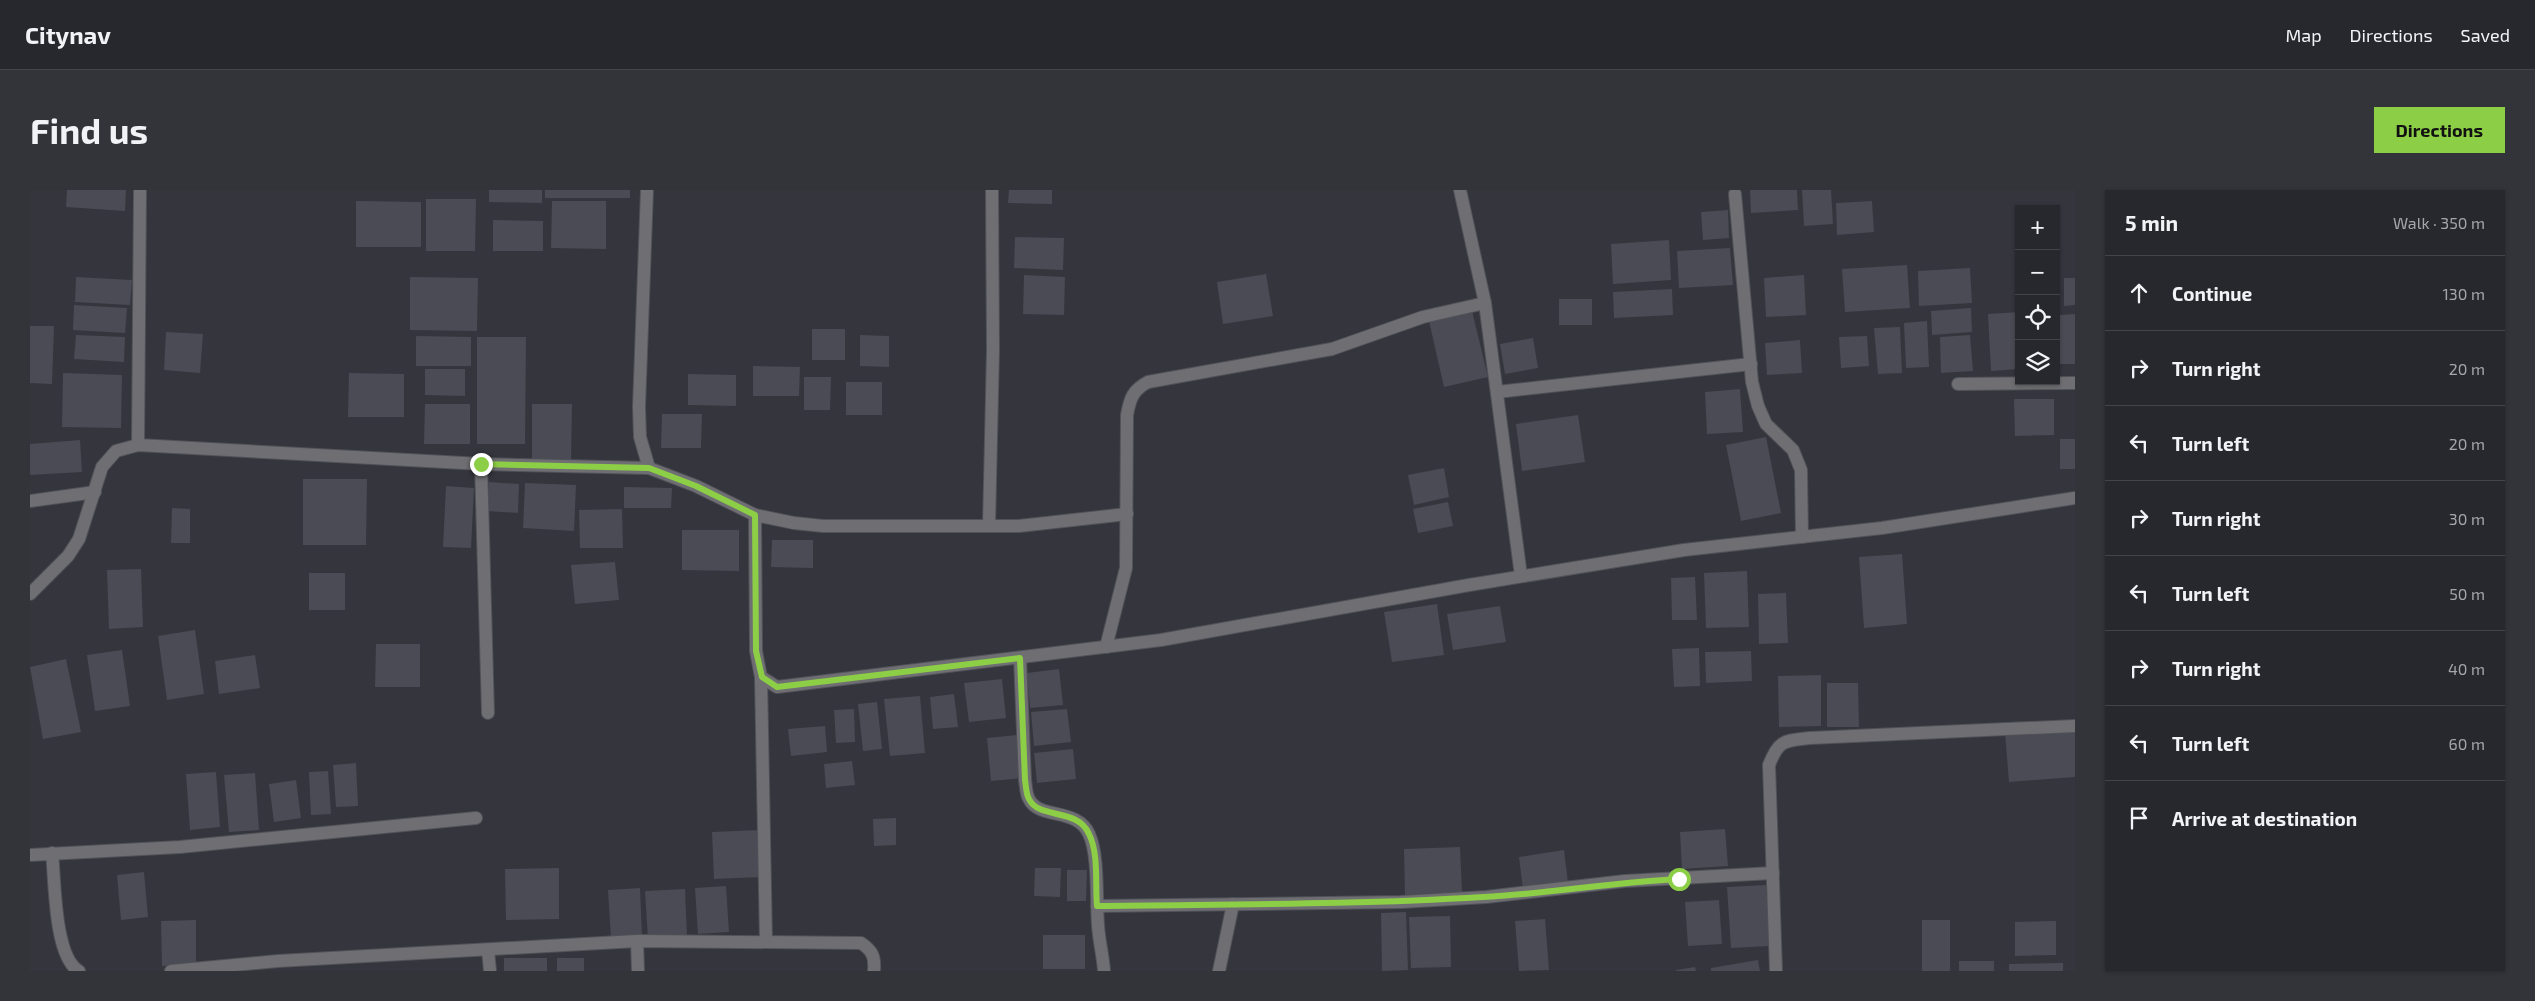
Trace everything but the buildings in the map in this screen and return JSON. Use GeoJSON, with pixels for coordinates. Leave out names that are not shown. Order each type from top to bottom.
{"type":"FeatureCollection","features":[{"type":"Feature","properties":{"kind":"street"},"geometry":{"type":"LineString","coordinates":[[138,446],[140,190]]}},
{"type":"Feature","properties":{"kind":"street"},"geometry":{"type":"LineString","coordinates":[[647,190],[638,407],[640,437],[649,468]]}},
{"type":"Feature","properties":{"kind":"street"},"geometry":{"type":"LineString","coordinates":[[989,526],[993,350],[992,190]]}},
{"type":"Feature","properties":{"kind":"street"},"geometry":{"type":"LineString","coordinates":[[1460,190],[1486,303],[1521,576]]}},
{"type":"Feature","properties":{"kind":"street"},"geometry":{"type":"LineString","coordinates":[[1735,194],[1751,364],[1758,406],[1766,424],[1793,450],[1801,470],[1802,537]]}},
{"type":"Feature","properties":{"kind":"street"},"geometry":{"type":"LineString","coordinates":[[1106,647],[1126,568],[1127,414],[1130,398],[1136,388],[1148,382],[1332,349],[1423,317],[1486,303]]}},
{"type":"Feature","properties":{"kind":"street"},"geometry":{"type":"LineString","coordinates":[[1497,392],[1751,364]]}},
{"type":"Feature","properties":{"kind":"street"},"geometry":{"type":"LineString","coordinates":[[1958,384],[2075,383]]}},
{"type":"Feature","properties":{"kind":"street"},"geometry":{"type":"LineString","coordinates":[[30,594],[68,556],[79,538],[102,467],[116,451],[138,446],[481,464],[649,468],[696,486],[755,515],[794,524],[823,526],[1020,526],[1126,514]]}},
{"type":"Feature","properties":{"kind":"street"},"geometry":{"type":"LineString","coordinates":[[481,464],[488,713]]}},
{"type":"Feature","properties":{"kind":"street"},"geometry":{"type":"LineString","coordinates":[[30,501],[95,492]]}},
{"type":"Feature","properties":{"kind":"street"},"geometry":{"type":"LineString","coordinates":[[762,677],[777,687],[804,685],[1162,640],[1521,576],[1684,550],[1882,528],[2075,498]]}},
{"type":"Feature","properties":{"kind":"street"},"geometry":{"type":"LineString","coordinates":[[755,515],[756,651],[762,677],[766,942]]}},
{"type":"Feature","properties":{"kind":"street"},"geometry":{"type":"LineString","coordinates":[[1020,658],[1025,780],[1029,800],[1039,808],[1072,817],[1082,823],[1089,834],[1094,850],[1097,906],[1104,971]]}},
{"type":"Feature","properties":{"kind":"street"},"geometry":{"type":"LineString","coordinates":[[1776,971],[1769,764],[1775,748],[1786,741],[1810,738],[2075,726]]}},
{"type":"Feature","properties":{"kind":"street"},"geometry":{"type":"LineString","coordinates":[[30,855],[52,852],[180,847],[476,818]]}},
{"type":"Feature","properties":{"kind":"street"},"geometry":{"type":"LineString","coordinates":[[52,852],[60,934],[68,960],[72,967],[79,971]]}},
{"type":"Feature","properties":{"kind":"street"},"geometry":{"type":"LineString","coordinates":[[1097,906],[1401,902],[1486,897],[1625,881],[1773,873]]}},
{"type":"Feature","properties":{"kind":"street"},"geometry":{"type":"LineString","coordinates":[[1219,971],[1232,904]]}},
{"type":"Feature","properties":{"kind":"street"},"geometry":{"type":"LineString","coordinates":[[637,941],[638,971]]}},
{"type":"Feature","properties":{"kind":"street"},"geometry":{"type":"LineString","coordinates":[[170,971],[278,961],[637,941],[861,943],[870,948],[875,958],[874,971]]}},
{"type":"Feature","properties":{"kind":"street"},"geometry":{"type":"LineString","coordinates":[[488,950],[490,971]]}},
{"type":"Feature","properties":{"kind":"route"},"geometry":{"type":"LineString","coordinates":[[481,464],[649,468],[696,486],[755,515],[756,651],[762,677],[777,687],[1020,658],[1025,780],[1029,800],[1039,808],[1072,817],[1082,823],[1089,834],[1094,850],[1097,906],[1401,902],[1486,897],[1625,881],[1679,879]]}}]}
